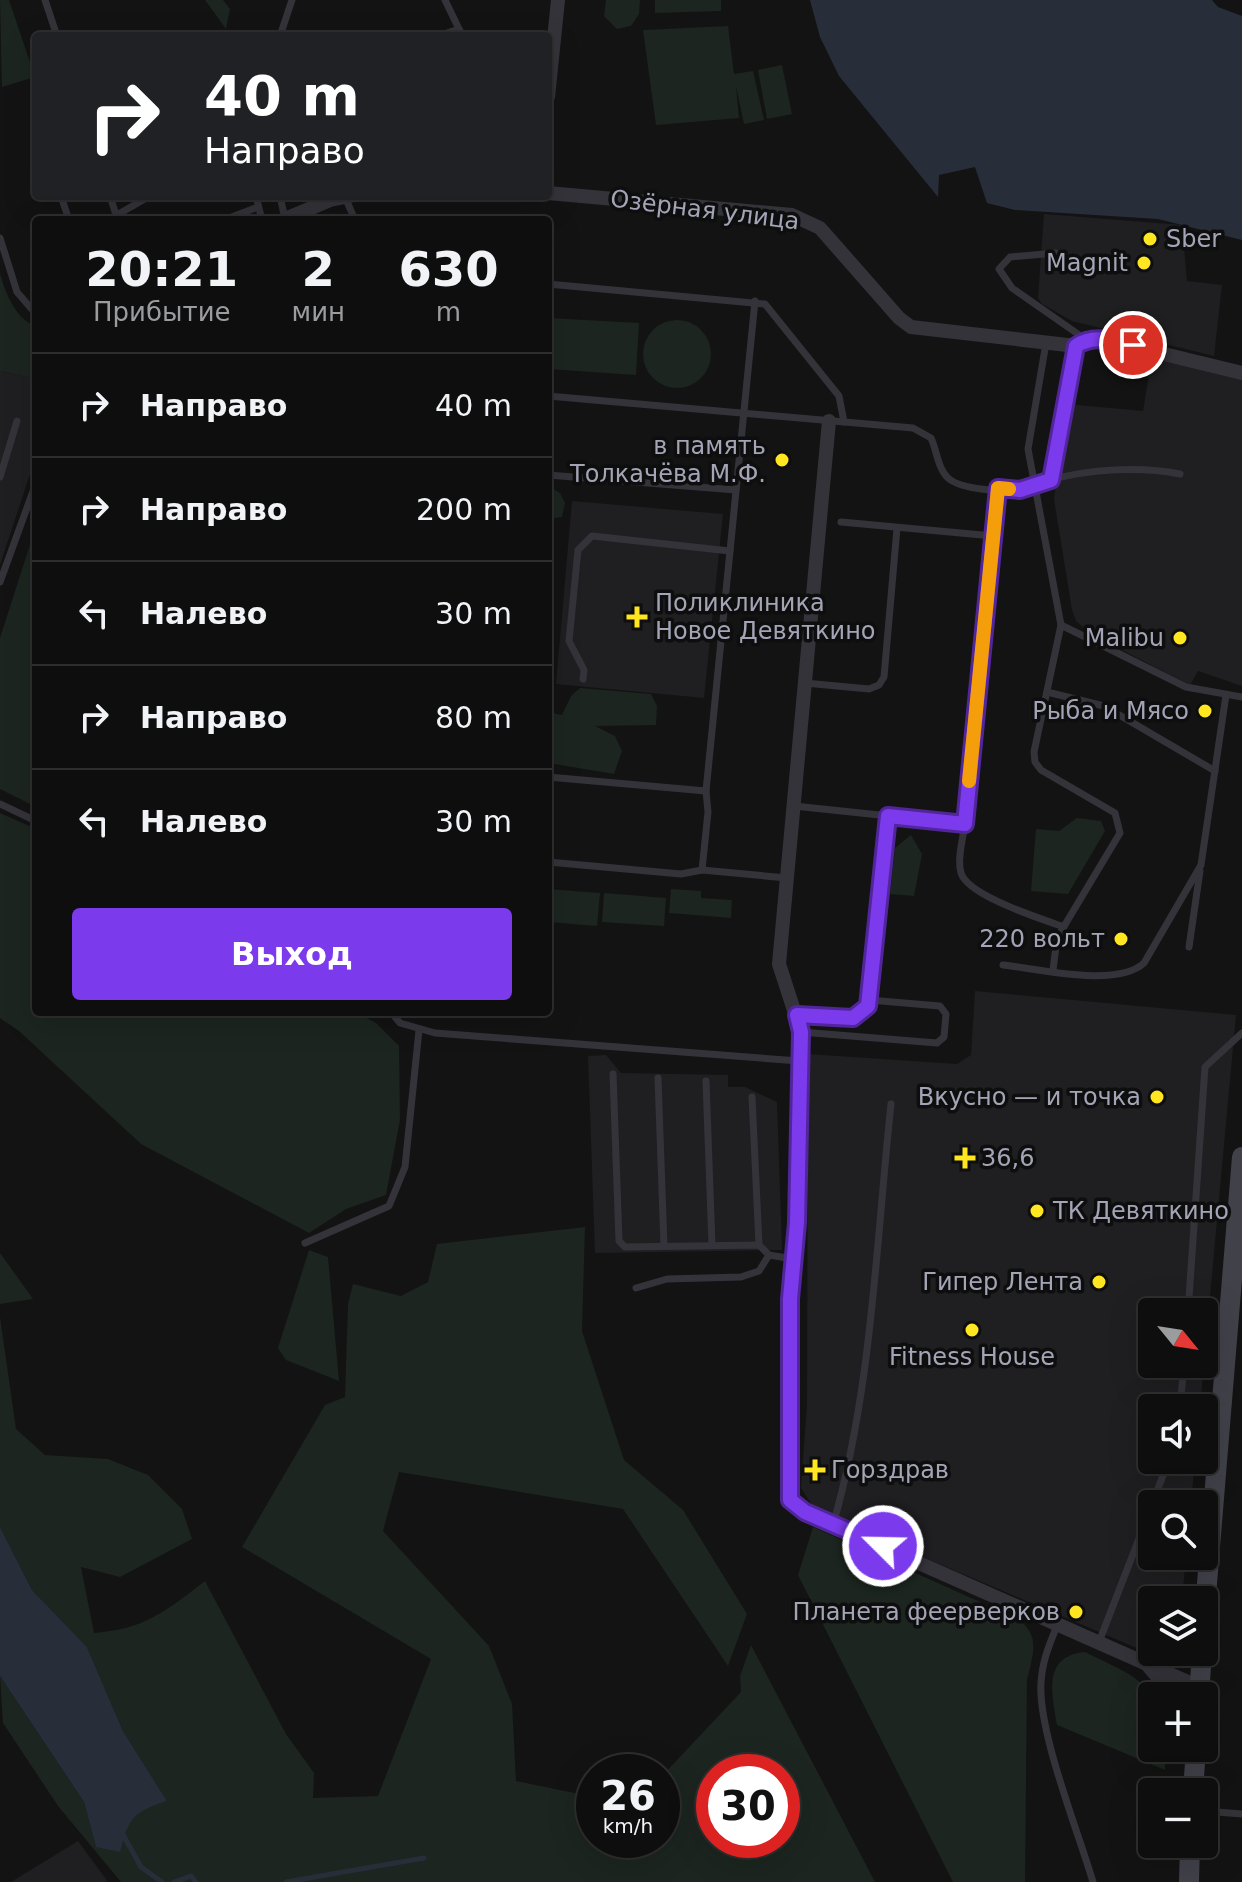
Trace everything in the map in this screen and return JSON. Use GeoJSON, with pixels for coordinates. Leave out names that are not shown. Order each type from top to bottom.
{"type":"FeatureCollection","features":[{"type":"Feature","properties":{"kind":"main road"},"geometry":{"type":"LineString","coordinates":[[1207,1586],[1242,1157]]}},
{"type":"Feature","properties":{"kind":"main road"},"geometry":{"type":"LineString","coordinates":[[1189,1882],[1190,1858]]}},
{"type":"Feature","properties":{"kind":"street"},"geometry":{"type":"LineString","coordinates":[[552,33],[558,0]]}},
{"type":"Feature","properties":{"kind":"street","name":"Озёрная улица"},"geometry":{"type":"LineString","coordinates":[[552,193],[792,215],[820,228],[899,318],[911,327],[1046,343],[1080,343],[1102,339],[1242,373]]}},
{"type":"Feature","properties":{"kind":"street"},"geometry":{"type":"LineString","coordinates":[[294,216],[336,200]]}},
{"type":"Feature","properties":{"kind":"street"},"geometry":{"type":"LineString","coordinates":[[837,422],[805,683],[779,964],[801,1032],[788,1394],[790,1500],[833,1525],[1136,1657],[1160,1682]]}},
{"type":"Feature","properties":{"kind":"street"},"geometry":{"type":"LineString","coordinates":[[1154,1666],[1182,1682]]}},
{"type":"Feature","properties":{"kind":"lane"},"geometry":{"type":"LineString","coordinates":[[45,0],[56,32]]}},
{"type":"Feature","properties":{"kind":"lane"},"geometry":{"type":"LineString","coordinates":[[281,32],[292,0]]}},
{"type":"Feature","properties":{"kind":"lane"},"geometry":{"type":"LineString","coordinates":[[445,0],[461,32]]}},
{"type":"Feature","properties":{"kind":"lane"},"geometry":{"type":"LineString","coordinates":[[119,216],[144,200]]}},
{"type":"Feature","properties":{"kind":"lane"},"geometry":{"type":"LineString","coordinates":[[257,200],[261,216]]}},
{"type":"Feature","properties":{"kind":"lane"},"geometry":{"type":"LineString","coordinates":[[234,216],[258,207]]}},
{"type":"Feature","properties":{"kind":"lane"},"geometry":{"type":"LineString","coordinates":[[0,238],[17,292],[32,309]]}},
{"type":"Feature","properties":{"kind":"lane"},"geometry":{"type":"LineString","coordinates":[[1051,480],[1080,343],[1012,288],[999,269],[1010,257],[1056,253]]}},
{"type":"Feature","properties":{"kind":"lane"},"geometry":{"type":"LineString","coordinates":[[552,284],[755,301],[771,310],[839,396],[837,422]]}},
{"type":"Feature","properties":{"kind":"lane"},"geometry":{"type":"LineString","coordinates":[[702,870],[708,812],[706,791],[755,301]]}},
{"type":"Feature","properties":{"kind":"lane"},"geometry":{"type":"LineString","coordinates":[[1046,343],[1028,449],[1061,625],[1035,762],[1041,770],[1115,813],[1120,822],[1120,833],[1064,927],[1053,952],[1053,970]]}},
{"type":"Feature","properties":{"kind":"lane"},"geometry":{"type":"LineString","coordinates":[[552,396],[923,432],[931,438],[941,468],[949,479],[998,488],[1020,490],[1051,480],[1152,468],[1180,474]]}},
{"type":"Feature","properties":{"kind":"lane"},"geometry":{"type":"LineString","coordinates":[[0,477],[17,421]]}},
{"type":"Feature","properties":{"kind":"lane"},"geometry":{"type":"LineString","coordinates":[[552,475],[736,490]]}},
{"type":"Feature","properties":{"kind":"lane"},"geometry":{"type":"LineString","coordinates":[[998,488],[960,871],[965,881],[1014,910],[1064,927]]}},
{"type":"Feature","properties":{"kind":"lane"},"geometry":{"type":"LineString","coordinates":[[0,582],[32,494]]}},
{"type":"Feature","properties":{"kind":"lane"},"geometry":{"type":"LineString","coordinates":[[841,522],[993,536]]}},
{"type":"Feature","properties":{"kind":"lane"},"geometry":{"type":"LineString","coordinates":[[805,683],[869,689],[879,685],[884,677],[897,528]]}},
{"type":"Feature","properties":{"kind":"lane"},"geometry":{"type":"LineString","coordinates":[[583,679],[584,670],[569,641],[578,550],[584,541],[592,536],[730,551]]}},
{"type":"Feature","properties":{"kind":"lane"},"geometry":{"type":"LineString","coordinates":[[1061,625],[1186,687],[1242,697]]}},
{"type":"Feature","properties":{"kind":"lane"},"geometry":{"type":"LineString","coordinates":[[1047,692],[1104,706],[1215,771]]}},
{"type":"Feature","properties":{"kind":"lane"},"geometry":{"type":"LineString","coordinates":[[1189,947],[1226,695]]}},
{"type":"Feature","properties":{"kind":"lane"},"geometry":{"type":"LineString","coordinates":[[552,777],[706,791]]}},
{"type":"Feature","properties":{"kind":"lane"},"geometry":{"type":"LineString","coordinates":[[0,804],[32,819]]}},
{"type":"Feature","properties":{"kind":"lane"},"geometry":{"type":"LineString","coordinates":[[794,806],[965,824]]}},
{"type":"Feature","properties":{"kind":"lane"},"geometry":{"type":"LineString","coordinates":[[797,1015],[853,1018],[862,1014],[869,1000],[888,816]]}},
{"type":"Feature","properties":{"kind":"lane"},"geometry":{"type":"LineString","coordinates":[[552,862],[681,874],[702,870],[787,878]]}},
{"type":"Feature","properties":{"kind":"lane"},"geometry":{"type":"LineString","coordinates":[[1003,965],[1116,976],[1136,970],[1144,963],[1201,865]]}},
{"type":"Feature","properties":{"kind":"lane"},"geometry":{"type":"LineString","coordinates":[[801,1032],[937,1043],[944,1037],[946,1014],[940,1006],[869,1000]]}},
{"type":"Feature","properties":{"kind":"lane"},"geometry":{"type":"LineString","coordinates":[[394,1016],[400,1023],[419,1030],[699,1052],[771,1062],[799,1061]]}},
{"type":"Feature","properties":{"kind":"lane"},"geometry":{"type":"LineString","coordinates":[[305,1243],[389,1206],[405,1167],[419,1030]]}},
{"type":"Feature","properties":{"kind":"lane"},"geometry":{"type":"LineString","coordinates":[[1189,1298],[1205,1067],[1242,1033]]}},
{"type":"Feature","properties":{"kind":"lane"},"geometry":{"type":"LineString","coordinates":[[613,1074],[619,1241],[625,1247],[759,1245]]}},
{"type":"Feature","properties":{"kind":"lane"},"geometry":{"type":"LineString","coordinates":[[658,1078],[664,1246]]}},
{"type":"Feature","properties":{"kind":"lane"},"geometry":{"type":"LineString","coordinates":[[706,1081],[712,1245]]}},
{"type":"Feature","properties":{"kind":"lane"},"geometry":{"type":"LineString","coordinates":[[752,1097],[759,1245],[769,1255],[793,1259]]}},
{"type":"Feature","properties":{"kind":"lane"},"geometry":{"type":"LineString","coordinates":[[833,1525],[848,1475],[858,1411],[891,1104]]}},
{"type":"Feature","properties":{"kind":"lane"},"geometry":{"type":"LineString","coordinates":[[636,1288],[667,1279],[741,1277],[759,1271],[769,1255]]}},
{"type":"Feature","properties":{"kind":"lane"},"geometry":{"type":"LineString","coordinates":[[1099,1642],[1138,1541]]}},
{"type":"Feature","properties":{"kind":"lane"},"geometry":{"type":"LineString","coordinates":[[1058,1623],[1045,1654],[1041,1683],[1043,1714],[1093,1882]]}},
{"type":"Feature","properties":{"kind":"lane"},"geometry":{"type":"LineString","coordinates":[[1218,1812],[1242,1814]]}},
{"type":"Feature","properties":{"kind":"shaded area"},"geometry":{"type":"Polygon","coordinates":[[[0,0],[9,0],[32,68],[32,78],[2,87],[0,0]]]}},
{"type":"Feature","properties":{"kind":"shaded area"},"geometry":{"type":"Polygon","coordinates":[[[205,0],[223,0],[230,9],[226,29],[205,0]]]}},
{"type":"Feature","properties":{"kind":"shaded area"},"geometry":{"type":"Polygon","coordinates":[[[606,0],[640,0],[639,14],[631,26],[617,29],[604,16],[606,0]]]}},
{"type":"Feature","properties":{"kind":"shaded area"},"geometry":{"type":"Polygon","coordinates":[[[655,0],[721,0],[721,11],[655,13],[655,0]]]}},
{"type":"Feature","properties":{"kind":"shaded area"},"geometry":{"type":"Polygon","coordinates":[[[810,0],[1212,0],[1218,7],[1242,16],[1242,240],[1158,219],[1015,210],[987,203],[975,167],[939,175],[938,197],[839,76],[820,37],[810,0]]]}},
{"type":"Feature","properties":{"kind":"shaded area"},"geometry":{"type":"Polygon","coordinates":[[[728,26],[734,74],[753,71],[764,120],[744,124],[736,86],[739,118],[656,125],[643,30],[728,26]]]}},
{"type":"Feature","properties":{"kind":"shaded area"},"geometry":{"type":"Polygon","coordinates":[[[782,65],[792,114],[767,119],[758,70],[782,65]]]}},
{"type":"Feature","properties":{"kind":"shaded area"},"geometry":{"type":"Polygon","coordinates":[[[1044,214],[1182,225],[1187,281],[1222,285],[1214,356],[1072,321],[1042,304],[1038,298],[1044,214]]]}},
{"type":"Feature","properties":{"kind":"shaded area"},"geometry":{"type":"Polygon","coordinates":[[[0,274],[8,297],[22,318],[32,324],[32,378],[0,371],[0,274]]]}},
{"type":"Feature","properties":{"kind":"shaded area"},"geometry":{"type":"Polygon","coordinates":[[[552,318],[639,323],[636,375],[552,369],[552,318]]]}},
{"type":"Feature","properties":{"kind":"shaded area"},"geometry":{"type":"Polygon","coordinates":[[[677,320],[701,330],[711,354],[701,378],[677,388],[653,378],[643,354],[653,330],[677,320]]]}},
{"type":"Feature","properties":{"kind":"shaded area"},"geometry":{"type":"Polygon","coordinates":[[[1152,356],[1242,378],[1242,686],[1198,671],[1190,685],[1091,634],[1076,621],[1072,610],[1054,499],[1066,404],[1143,411],[1152,356]]]}},
{"type":"Feature","properties":{"kind":"shaded area"},"geometry":{"type":"Polygon","coordinates":[[[0,371],[32,378],[32,468],[0,565],[0,371]]]}},
{"type":"Feature","properties":{"kind":"shaded area"},"geometry":{"type":"Polygon","coordinates":[[[552,488],[560,493],[565,503],[562,517],[552,518],[552,488]]]}},
{"type":"Feature","properties":{"kind":"shaded area","name":"Поликлиника Новое Девяткино"},"geometry":{"type":"Polygon","coordinates":[[[572,501],[723,514],[704,698],[556,684],[572,501]]]}},
{"type":"Feature","properties":{"kind":"shaded area"},"geometry":{"type":"Polygon","coordinates":[[[32,538],[32,805],[0,789],[0,638],[32,538]]]}},
{"type":"Feature","properties":{"kind":"shaded area"},"geometry":{"type":"Polygon","coordinates":[[[580,688],[651,694],[657,706],[656,725],[595,726],[615,736],[622,751],[614,774],[552,764],[552,713],[562,715],[571,696],[580,688]]]}},
{"type":"Feature","properties":{"kind":"shaded area"},"geometry":{"type":"Polygon","coordinates":[[[0,813],[32,827],[32,1016],[363,1016],[376,1023],[399,1046],[400,1120],[386,1195],[346,1209],[309,1233],[141,1144],[19,1031],[0,1018],[0,813]]]}},
{"type":"Feature","properties":{"kind":"shaded area"},"geometry":{"type":"Polygon","coordinates":[[[1077,818],[1101,821],[1105,831],[1068,894],[1031,891],[1036,829],[1059,831],[1077,818]]]}},
{"type":"Feature","properties":{"kind":"shaded area"},"geometry":{"type":"Polygon","coordinates":[[[911,835],[922,854],[914,896],[890,894],[895,848],[911,835]]]}},
{"type":"Feature","properties":{"kind":"shaded area"},"geometry":{"type":"Polygon","coordinates":[[[552,889],[600,893],[597,926],[552,922],[552,889]]]}},
{"type":"Feature","properties":{"kind":"shaded area"},"geometry":{"type":"Polygon","coordinates":[[[671,889],[701,891],[701,898],[732,900],[731,918],[669,913],[671,889]]]}},
{"type":"Feature","properties":{"kind":"shaded area"},"geometry":{"type":"Polygon","coordinates":[[[604,893],[666,898],[664,926],[602,922],[604,893]]]}},
{"type":"Feature","properties":{"kind":"shaded area"},"geometry":{"type":"Polygon","coordinates":[[[975,991],[1236,1015],[1210,1298],[1138,1298],[1138,1378],[1203,1378],[1201,1394],[1138,1394],[1138,1474],[1194,1474],[1192,1490],[1138,1490],[1138,1570],[1185,1570],[1183,1586],[1138,1586],[1138,1649],[827,1516],[812,1505],[801,1488],[807,1405],[808,1054],[957,1064],[971,1055],[975,991]]]}},
{"type":"Feature","properties":{"kind":"shaded area"},"geometry":{"type":"Polygon","coordinates":[[[606,1055],[621,1073],[728,1075],[728,1087],[745,1087],[777,1102],[782,1250],[595,1253],[588,1056],[606,1055]]]}},
{"type":"Feature","properties":{"kind":"shaded area"},"geometry":{"type":"Polygon","coordinates":[[[585,1227],[582,1331],[624,1460],[683,1510],[747,1614],[728,1666],[623,1509],[399,1472],[383,1531],[489,1646],[512,1704],[516,1781],[576,1793],[576,1858],[680,1858],[680,1757],[741,1692],[740,1676],[751,1645],[875,1882],[121,1882],[58,1806],[3,1723],[0,1676],[84,1802],[96,1847],[126,1827],[138,1810],[167,1801],[123,1731],[87,1647],[32,1590],[0,1527],[0,1317],[16,1429],[45,1455],[108,1459],[148,1475],[182,1509],[192,1539],[120,1577],[81,1567],[94,1633],[127,1627],[154,1617],[205,1581],[286,1734],[314,1773],[313,1798],[378,1796],[431,1659],[242,1547],[325,1405],[345,1397],[348,1304],[353,1284],[401,1296],[428,1282],[437,1244],[585,1227]]]}},
{"type":"Feature","properties":{"kind":"shaded area"},"geometry":{"type":"Polygon","coordinates":[[[309,1250],[328,1257],[339,1381],[286,1360],[278,1348],[309,1250]]]}},
{"type":"Feature","properties":{"kind":"shaded area"},"geometry":{"type":"Polygon","coordinates":[[[0,1253],[33,1299],[0,1304],[0,1253]]]}},
{"type":"Feature","properties":{"kind":"shaded area"},"geometry":{"type":"Polygon","coordinates":[[[0,1527],[32,1590],[87,1647],[123,1731],[167,1801],[134,1818],[126,1831],[120,1852],[96,1847],[84,1802],[0,1676],[0,1527]]]}},
{"type":"Feature","properties":{"kind":"shaded area"},"geometry":{"type":"Polygon","coordinates":[[[813,1527],[1018,1619],[1030,1632],[1033,1646],[1027,1680],[1025,1882],[953,1882],[798,1575],[813,1527]]]}},
{"type":"Feature","properties":{"kind":"shaded area"},"geometry":{"type":"Polygon","coordinates":[[[1085,1652],[1139,1682],[1138,1759],[1057,1725],[1053,1678],[1056,1668],[1071,1655],[1085,1652]]]}},
{"type":"Feature","properties":{"kind":"shaded area"},"geometry":{"type":"Polygon","coordinates":[[[1146,1762],[1165,1762],[1165,1770],[1146,1762]]]}},
{"type":"Feature","properties":{"kind":"shaded area"},"geometry":{"type":"Polygon","coordinates":[[[78,1841],[108,1882],[11,1882],[78,1841]]]}},
{"type":"Feature","properties":{"kind":"waterway"},"geometry":{"type":"LineString","coordinates":[[121,1831],[141,1867],[162,1882]]}},
{"type":"Feature","properties":{"kind":"waterway"},"geometry":{"type":"LineString","coordinates":[[286,1882],[424,1858]]}},
{"type":"Feature","properties":{"kind":"waterway"},"geometry":{"type":"LineString","coordinates":[[174,1882],[191,1876],[196,1882]]}},
{"type":"Feature","properties":{"kind":"slow traffic"},"geometry":{"type":"LineString","coordinates":[[969,781],[998,488],[1009,489]]}},
{"type":"Feature","properties":{"kind":"place","name":"Sber"},"geometry":{"type":"Point","coordinates":[1150,239]}},
{"type":"Feature","properties":{"kind":"place","name":"Magnit"},"geometry":{"type":"Point","coordinates":[1144,263]}},
{"type":"Feature","properties":{"kind":"place","name":"в память Толкачёва М.Ф."},"geometry":{"type":"Point","coordinates":[782,460]}},
{"type":"Feature","properties":{"kind":"place","name":"Поликлиника Новое Девяткино"},"geometry":{"type":"Point","coordinates":[637,617]}},
{"type":"Feature","properties":{"kind":"place","name":"Malibu"},"geometry":{"type":"Point","coordinates":[1180,638]}},
{"type":"Feature","properties":{"kind":"place","name":"Рыба и Мясо"},"geometry":{"type":"Point","coordinates":[1205,711]}},
{"type":"Feature","properties":{"kind":"place","name":"220 вольт"},"geometry":{"type":"Point","coordinates":[1121,939]}},
{"type":"Feature","properties":{"kind":"place","name":"Вкусно — и точка"},"geometry":{"type":"Point","coordinates":[1157,1097]}},
{"type":"Feature","properties":{"kind":"place","name":"36,6"},"geometry":{"type":"Point","coordinates":[965,1158]}},
{"type":"Feature","properties":{"kind":"place","name":"ТК Девяткино"},"geometry":{"type":"Point","coordinates":[1037,1211]}},
{"type":"Feature","properties":{"kind":"place","name":"Гипер Лента"},"geometry":{"type":"Point","coordinates":[1099,1282]}},
{"type":"Feature","properties":{"kind":"place","name":"Fitness House"},"geometry":{"type":"Point","coordinates":[972,1330]}},
{"type":"Feature","properties":{"kind":"place","name":"Горздрав"},"geometry":{"type":"Point","coordinates":[815,1470]}},
{"type":"Feature","properties":{"kind":"place","name":"Планета феерверков"},"geometry":{"type":"Point","coordinates":[1076,1612]}},
{"type":"Feature","properties":{"kind":"route"},"geometry":{"type":"LineString","coordinates":[[883,1546],[805,1512],[790,1500],[790,1299],[797,1223],[797,1089],[801,1032],[797,1015],[853,1018],[862,1014],[868,1006],[888,816],[965,824],[998,488],[1020,490],[1051,480],[1076,346],[1085,339],[1133,345]]}}]}
